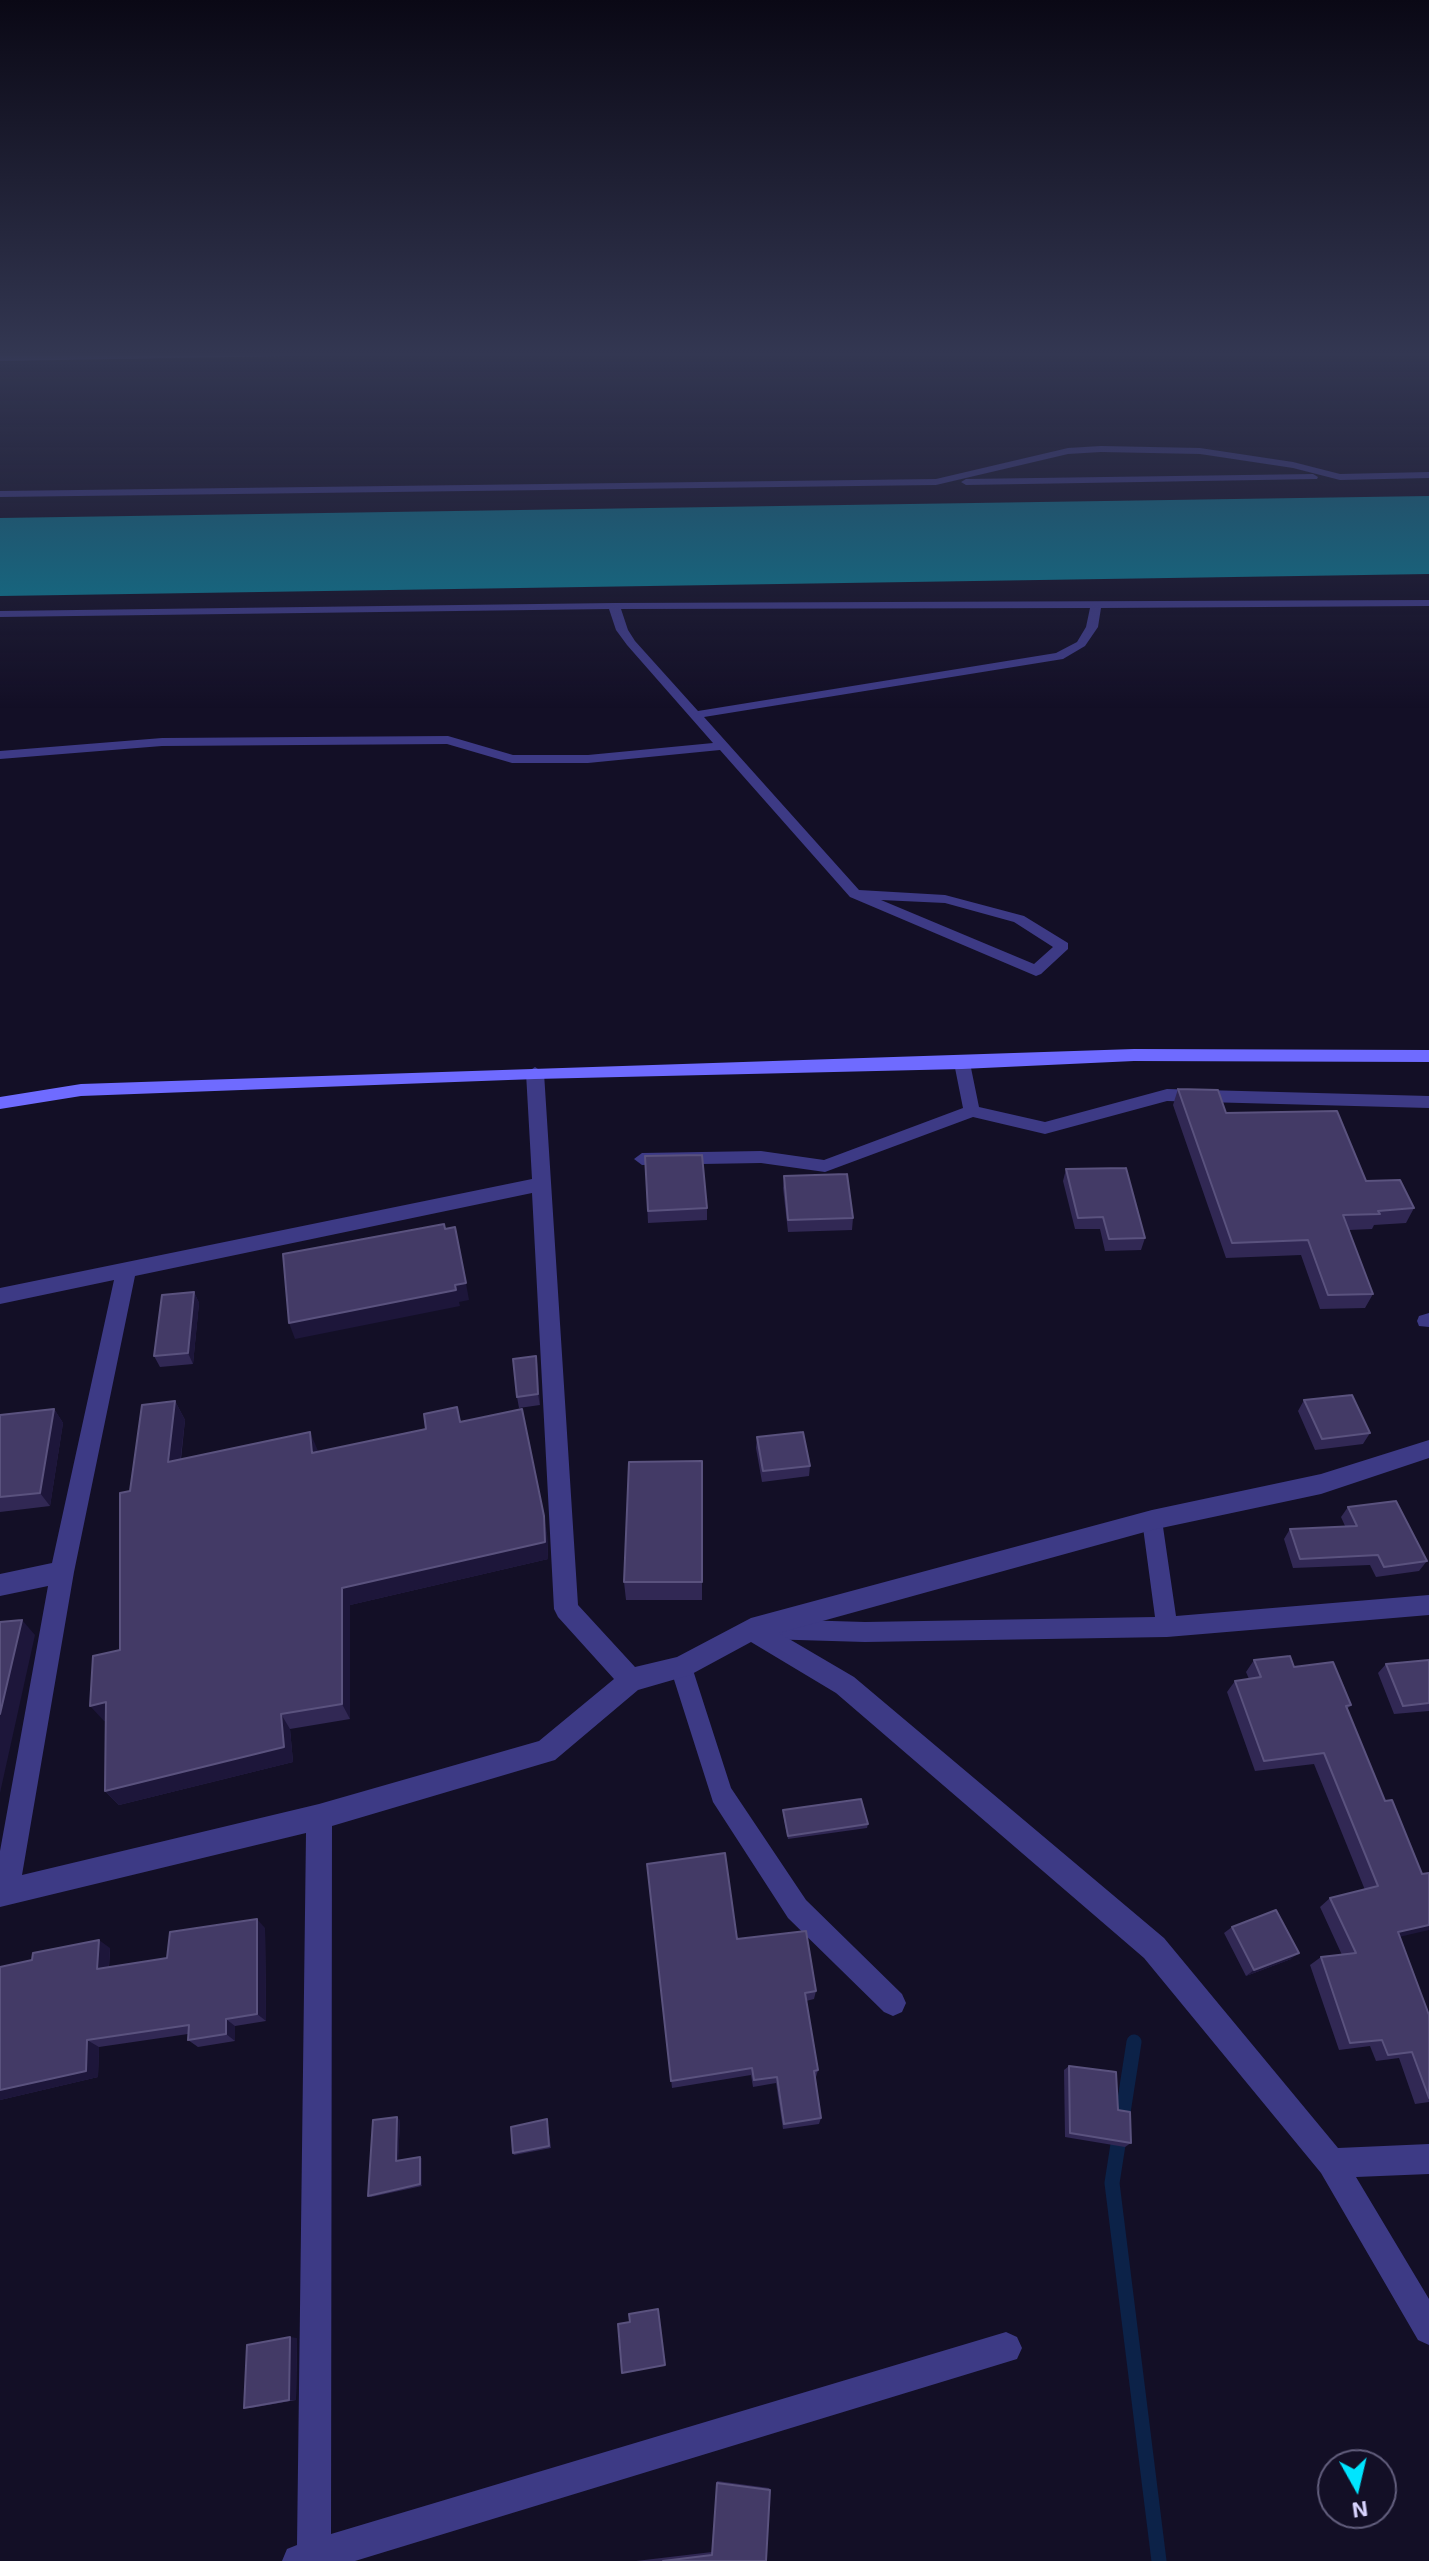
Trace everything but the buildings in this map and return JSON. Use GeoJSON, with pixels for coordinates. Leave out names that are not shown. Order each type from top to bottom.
{"type":"FeatureCollection","features":[{"type":"Feature","properties":{"kind":"street"},"geometry":{"type":"LineString","coordinates":[[0,1103],[81,1090],[535,1073],[962,1063],[1134,1055],[1429,1056]]}},
{"type":"Feature","properties":{"kind":"street"},"geometry":{"type":"LineString","coordinates":[[535,1073],[566,1609],[631,1680]]}},
{"type":"Feature","properties":{"kind":"street"},"geometry":{"type":"LineString","coordinates":[[0,1296],[542,1184]]}},
{"type":"Feature","properties":{"kind":"street"},"geometry":{"type":"LineString","coordinates":[[126,1272],[62,1572],[3,1893],[319,1817],[546,1751],[631,1680],[681,1667],[751,1629],[1152,1520],[1321,1484],[1429,1449]]}},
{"type":"Feature","properties":{"kind":"street"},"geometry":{"type":"LineString","coordinates":[[0,1585],[62,1572]]}},
{"type":"Feature","properties":{"kind":"street"},"geometry":{"type":"LineString","coordinates":[[751,1629],[845,1685],[1154,1948],[1331,2163],[1429,2329]]}},
{"type":"Feature","properties":{"kind":"street"},"geometry":{"type":"LineString","coordinates":[[319,1817],[309,2559],[1006,2348]]}},
{"type":"Feature","properties":{"kind":"street"},"geometry":{"type":"LineString","coordinates":[[1331,2163],[1429,2159]]}},
{"type":"Feature","properties":{"kind":"lane"},"geometry":{"type":"LineString","coordinates":[[936,482],[985,471]]}},
{"type":"Feature","properties":{"kind":"lane"},"geometry":{"type":"LineString","coordinates":[[1309,471],[1340,477]]}},
{"type":"Feature","properties":{"kind":"lane"},"geometry":{"type":"LineString","coordinates":[[0,494],[1429,475]]}},
{"type":"Feature","properties":{"kind":"lane"},"geometry":{"type":"LineString","coordinates":[[0,614],[614,606],[1429,603]]}},
{"type":"Feature","properties":{"kind":"lane"},"geometry":{"type":"LineString","coordinates":[[694,715],[1059,656],[1081,644],[1092,627],[1096,604]]}},
{"type":"Feature","properties":{"kind":"lane"},"geometry":{"type":"LineString","coordinates":[[614,606],[622,630],[631,643],[855,894],[1036,971],[1063,946],[1019,919],[945,899],[855,894]]}},
{"type":"Feature","properties":{"kind":"lane"},"geometry":{"type":"LineString","coordinates":[[0,755],[15,751],[162,742],[448,740],[512,759],[588,759],[722,746]]}},
{"type":"Feature","properties":{"kind":"lane"},"geometry":{"type":"LineString","coordinates":[[0,769],[15,751]]}},
{"type":"Feature","properties":{"kind":"lane"},"geometry":{"type":"LineString","coordinates":[[962,1063],[972,1111]]}},
{"type":"Feature","properties":{"kind":"lane"},"geometry":{"type":"LineString","coordinates":[[642,1159],[761,1157],[825,1166],[972,1111],[1045,1128],[1167,1095],[1429,1102]]}},
{"type":"Feature","properties":{"kind":"lane"},"geometry":{"type":"LineString","coordinates":[[1152,1520],[1167,1627]]}},
{"type":"Feature","properties":{"kind":"lane"},"geometry":{"type":"LineString","coordinates":[[751,1629],[865,1632],[1167,1627],[1429,1605]]}},
{"type":"Feature","properties":{"kind":"lane"},"geometry":{"type":"LineString","coordinates":[[681,1667],[721,1794],[797,1909],[893,2003]]}},
{"type":"Feature","properties":{"kind":"waterway"},"geometry":{"type":"LineString","coordinates":[[1134,2042],[1112,2183],[1159,2561]]}},
{"type":"Feature","properties":{"kind":"runway"},"geometry":{"type":"LineString","coordinates":[[0,557],[1429,535]]}}]}
